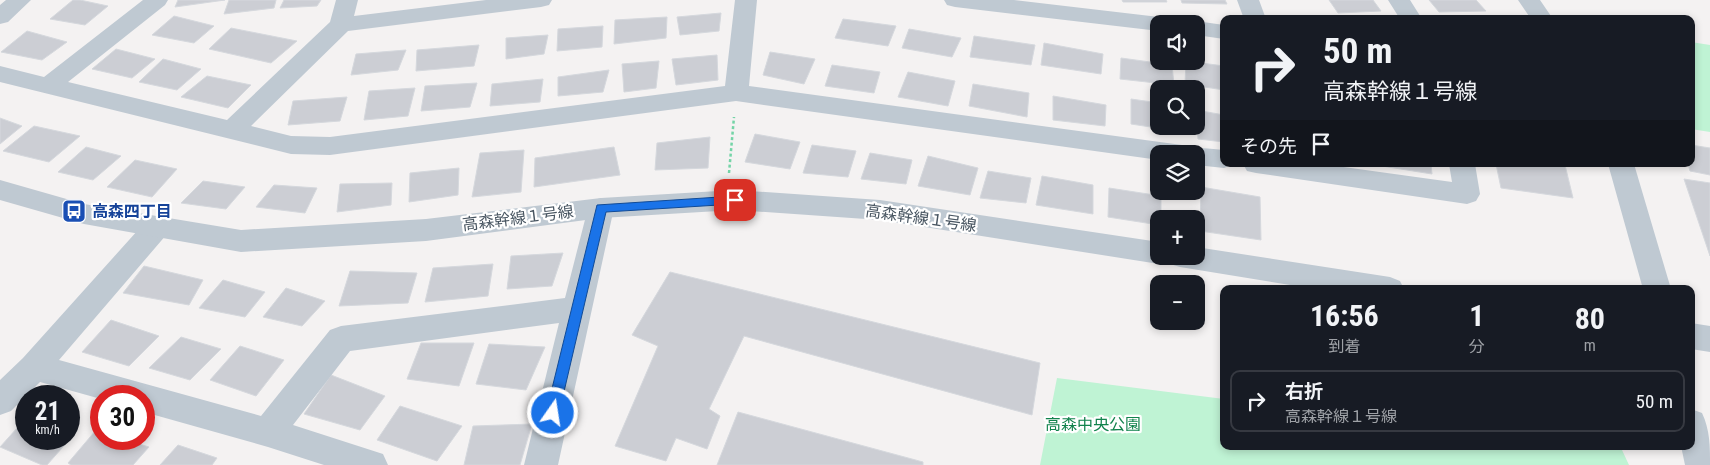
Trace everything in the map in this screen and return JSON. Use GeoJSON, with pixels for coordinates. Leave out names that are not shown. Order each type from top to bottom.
{"type":"FeatureCollection","features":[{"type":"Feature","properties":{"kind":"street"},"geometry":{"type":"LineString","coordinates":[[0,17],[20,0]]}},
{"type":"Feature","properties":{"kind":"street"},"geometry":{"type":"LineString","coordinates":[[48,86],[157,0]]}},
{"type":"Feature","properties":{"kind":"street"},"geometry":{"type":"LineString","coordinates":[[231,131],[341,25],[347,0]]}},
{"type":"Feature","properties":{"kind":"street"},"geometry":{"type":"LineString","coordinates":[[341,25],[541,0]]}},
{"type":"Feature","properties":{"kind":"street"},"geometry":{"type":"LineString","coordinates":[[736,93],[746,0]]}},
{"type":"Feature","properties":{"kind":"street"},"geometry":{"type":"LineString","coordinates":[[955,0],[1102,8],[1150,21]]}},
{"type":"Feature","properties":{"kind":"street"},"geometry":{"type":"LineString","coordinates":[[1248,0],[1254,15]]}},
{"type":"Feature","properties":{"kind":"street"},"geometry":{"type":"LineString","coordinates":[[1399,0],[1408,15]]}},
{"type":"Feature","properties":{"kind":"street"},"geometry":{"type":"LineString","coordinates":[[1528,0],[1539,15]]}},
{"type":"Feature","properties":{"kind":"street"},"geometry":{"type":"LineString","coordinates":[[1205,29],[1220,31]]}},
{"type":"Feature","properties":{"kind":"street"},"geometry":{"type":"LineString","coordinates":[[0,74],[291,145],[330,146],[736,93],[1150,150]]}},
{"type":"Feature","properties":{"kind":"street"},"geometry":{"type":"LineString","coordinates":[[1205,157],[1220,159]]}},
{"type":"Feature","properties":{"kind":"street"},"geometry":{"type":"LineString","coordinates":[[1285,167],[1467,194],[1462,167]]}},
{"type":"Feature","properties":{"kind":"street"},"geometry":{"type":"LineString","coordinates":[[1623,167],[1656,285]]}},
{"type":"Feature","properties":{"kind":"street","name":"高森幹線１号線"},"geometry":{"type":"LineString","coordinates":[[0,190],[84,214],[241,241],[426,230],[601,208],[735,200],[880,210],[1150,252]]}},
{"type":"Feature","properties":{"kind":"street"},"geometry":{"type":"LineString","coordinates":[[541,465],[601,208]]}},
{"type":"Feature","properties":{"kind":"street"},"geometry":{"type":"LineString","coordinates":[[0,401],[34,367],[157,227]]}},
{"type":"Feature","properties":{"kind":"street"},"geometry":{"type":"LineString","coordinates":[[1205,260],[1365,285]]}},
{"type":"Feature","properties":{"kind":"street"},"geometry":{"type":"LineString","coordinates":[[268,432],[341,339],[577,309]]}},
{"type":"Feature","properties":{"kind":"street"},"geometry":{"type":"LineString","coordinates":[[1695,337],[1710,340]]}},
{"type":"Feature","properties":{"kind":"street"},"geometry":{"type":"LineString","coordinates":[[34,367],[99,385]]}},
{"type":"Feature","properties":{"kind":"street"},"geometry":{"type":"LineString","coordinates":[[155,401],[268,432],[371,465]]}},
{"type":"Feature","properties":{"kind":"street"},"geometry":{"type":"LineString","coordinates":[[1695,438],[1702,465]]}},
{"type":"Feature","properties":{"kind":"path"},"geometry":{"type":"LineString","coordinates":[[729,178],[736,93]]}},
{"type":"Feature","properties":{"kind":"green space"},"geometry":{"type":"Polygon","coordinates":[[[1695,43],[1710,45],[1710,132],[1695,130],[1695,43]]]}},
{"type":"Feature","properties":{"kind":"green space","name":"高森中央公園"},"geometry":{"type":"Polygon","coordinates":[[[1057,378],[1220,398],[1220,450],[1622,450],[1629,465],[1040,465],[1057,378]]]}},
{"type":"Feature","properties":{"kind":"building"},"geometry":{"type":"Polygon","coordinates":[[[73,0],[108,6],[85,25],[50,19],[73,0]]]}},
{"type":"Feature","properties":{"kind":"building"},"geometry":{"type":"Polygon","coordinates":[[[178,0],[225,0],[175,7],[178,0]]]}},
{"type":"Feature","properties":{"kind":"building"},"geometry":{"type":"Polygon","coordinates":[[[229,0],[276,0],[274,8],[224,14],[229,0]]]}},
{"type":"Feature","properties":{"kind":"building"},"geometry":{"type":"Polygon","coordinates":[[[284,0],[321,0],[317,6],[280,8],[284,0]]]}},
{"type":"Feature","properties":{"kind":"building"},"geometry":{"type":"Polygon","coordinates":[[[1122,0],[1166,0],[1167,2],[1123,2],[1122,0]]]}},
{"type":"Feature","properties":{"kind":"building"},"geometry":{"type":"Polygon","coordinates":[[[1181,0],[1225,0],[1227,4],[1182,3],[1181,0]]]}},
{"type":"Feature","properties":{"kind":"building"},"geometry":{"type":"Polygon","coordinates":[[[1329,0],[1373,0],[1381,11],[1338,13],[1329,0]]]}},
{"type":"Feature","properties":{"kind":"building"},"geometry":{"type":"Polygon","coordinates":[[[1429,0],[1476,0],[1486,11],[1439,12],[1429,0]]]}},
{"type":"Feature","properties":{"kind":"building"},"geometry":{"type":"Polygon","coordinates":[[[721,13],[719,31],[680,35],[677,17],[721,13]]]}},
{"type":"Feature","properties":{"kind":"building"},"geometry":{"type":"Polygon","coordinates":[[[174,16],[214,26],[194,43],[152,35],[174,16]]]}},
{"type":"Feature","properties":{"kind":"building"},"geometry":{"type":"Polygon","coordinates":[[[667,17],[666,38],[614,44],[615,20],[667,17]]]}},
{"type":"Feature","properties":{"kind":"building"},"geometry":{"type":"Polygon","coordinates":[[[843,19],[896,26],[888,46],[835,38],[843,19]]]}},
{"type":"Feature","properties":{"kind":"building"},"geometry":{"type":"Polygon","coordinates":[[[603,26],[602,47],[557,51],[558,29],[603,26]]]}},
{"type":"Feature","properties":{"kind":"building"},"geometry":{"type":"Polygon","coordinates":[[[231,28],[297,41],[271,63],[209,49],[231,28]]]}},
{"type":"Feature","properties":{"kind":"building"},"geometry":{"type":"Polygon","coordinates":[[[909,29],[961,38],[952,57],[902,48],[909,29]]]}},
{"type":"Feature","properties":{"kind":"building"},"geometry":{"type":"Polygon","coordinates":[[[27,31],[67,42],[42,60],[1,52],[27,31]]]}},
{"type":"Feature","properties":{"kind":"building"},"geometry":{"type":"Polygon","coordinates":[[[548,35],[544,54],[506,59],[506,38],[548,35]]]}},
{"type":"Feature","properties":{"kind":"building"},"geometry":{"type":"Polygon","coordinates":[[[974,36],[1035,45],[1031,65],[970,57],[974,36]]]}},
{"type":"Feature","properties":{"kind":"building"},"geometry":{"type":"Polygon","coordinates":[[[1044,43],[1103,54],[1101,74],[1041,65],[1044,43]]]}},
{"type":"Feature","properties":{"kind":"building"},"geometry":{"type":"Polygon","coordinates":[[[479,45],[474,66],[416,71],[417,50],[479,45]]]}},
{"type":"Feature","properties":{"kind":"building"},"geometry":{"type":"Polygon","coordinates":[[[116,49],[155,59],[132,78],[92,69],[116,49]]]}},
{"type":"Feature","properties":{"kind":"building"},"geometry":{"type":"Polygon","coordinates":[[[406,50],[398,70],[351,75],[356,54],[406,50]]]}},
{"type":"Feature","properties":{"kind":"building"},"geometry":{"type":"Polygon","coordinates":[[[770,52],[815,59],[804,84],[763,75],[770,52]]]}},
{"type":"Feature","properties":{"kind":"building"},"geometry":{"type":"Polygon","coordinates":[[[717,55],[718,80],[676,85],[672,59],[717,55]]]}},
{"type":"Feature","properties":{"kind":"building"},"geometry":{"type":"Polygon","coordinates":[[[1121,58],[1150,62],[1150,70],[1172,70],[1174,80],[1150,80],[1150,82],[1120,79],[1121,58]]]}},
{"type":"Feature","properties":{"kind":"building"},"geometry":{"type":"Polygon","coordinates":[[[163,59],[201,69],[177,90],[139,82],[163,59]]]}},
{"type":"Feature","properties":{"kind":"building"},"geometry":{"type":"Polygon","coordinates":[[[659,61],[656,88],[624,92],[622,64],[659,61]]]}},
{"type":"Feature","properties":{"kind":"building"},"geometry":{"type":"Polygon","coordinates":[[[1205,64],[1220,65],[1220,89],[1205,87],[1205,80],[1185,80],[1186,70],[1205,70],[1205,64]]]}},
{"type":"Feature","properties":{"kind":"building"},"geometry":{"type":"Polygon","coordinates":[[[832,65],[880,72],[874,93],[825,86],[832,65]]]}},
{"type":"Feature","properties":{"kind":"building"},"geometry":{"type":"Polygon","coordinates":[[[609,70],[603,92],[558,96],[558,77],[609,70]]]}},
{"type":"Feature","properties":{"kind":"building"},"geometry":{"type":"Polygon","coordinates":[[[908,72],[955,81],[948,106],[898,97],[908,72]]]}},
{"type":"Feature","properties":{"kind":"building"},"geometry":{"type":"Polygon","coordinates":[[[207,76],[251,85],[228,108],[181,97],[207,76]]]}},
{"type":"Feature","properties":{"kind":"building"},"geometry":{"type":"Polygon","coordinates":[[[543,79],[540,102],[490,106],[492,84],[543,79]]]}},
{"type":"Feature","properties":{"kind":"building"},"geometry":{"type":"Polygon","coordinates":[[[477,83],[470,107],[421,111],[425,86],[477,83]]]}},
{"type":"Feature","properties":{"kind":"building"},"geometry":{"type":"Polygon","coordinates":[[[973,84],[1029,93],[1027,117],[969,106],[973,84]]]}},
{"type":"Feature","properties":{"kind":"building"},"geometry":{"type":"Polygon","coordinates":[[[415,88],[408,116],[364,120],[369,91],[415,88]]]}},
{"type":"Feature","properties":{"kind":"building"},"geometry":{"type":"Polygon","coordinates":[[[1053,96],[1106,105],[1105,126],[1053,120],[1053,96]]]}},
{"type":"Feature","properties":{"kind":"building"},"geometry":{"type":"Polygon","coordinates":[[[347,97],[340,121],[288,125],[293,101],[347,97]]]}},
{"type":"Feature","properties":{"kind":"building"},"geometry":{"type":"Polygon","coordinates":[[[1131,99],[1150,102],[1150,127],[1131,124],[1131,99]]]}},
{"type":"Feature","properties":{"kind":"building"},"geometry":{"type":"Polygon","coordinates":[[[1205,112],[1220,114],[1220,142],[1198,139],[1198,135],[1205,135],[1205,112]]]}},
{"type":"Feature","properties":{"kind":"building"},"geometry":{"type":"Polygon","coordinates":[[[0,118],[22,126],[0,144],[0,118]]]}},
{"type":"Feature","properties":{"kind":"building"},"geometry":{"type":"Polygon","coordinates":[[[34,126],[80,136],[49,162],[3,151],[34,126]]]}},
{"type":"Feature","properties":{"kind":"building"},"geometry":{"type":"Polygon","coordinates":[[[755,134],[800,142],[790,169],[745,162],[755,134]]]}},
{"type":"Feature","properties":{"kind":"building"},"geometry":{"type":"Polygon","coordinates":[[[710,137],[708,168],[655,170],[657,143],[710,137]]]}},
{"type":"Feature","properties":{"kind":"building"},"geometry":{"type":"Polygon","coordinates":[[[812,145],[856,151],[848,177],[803,173],[812,145]]]}},
{"type":"Feature","properties":{"kind":"building"},"geometry":{"type":"Polygon","coordinates":[[[1695,146],[1710,148],[1710,175],[1690,171],[1689,167],[1695,167],[1695,146]]]}},
{"type":"Feature","properties":{"kind":"building"},"geometry":{"type":"Polygon","coordinates":[[[86,147],[121,156],[93,180],[58,172],[86,147]]]}},
{"type":"Feature","properties":{"kind":"building"},"geometry":{"type":"Polygon","coordinates":[[[614,147],[620,175],[534,187],[535,158],[614,147]]]}},
{"type":"Feature","properties":{"kind":"building"},"geometry":{"type":"Polygon","coordinates":[[[524,150],[521,192],[472,197],[480,153],[524,150]]]}},
{"type":"Feature","properties":{"kind":"building"},"geometry":{"type":"Polygon","coordinates":[[[870,153],[912,160],[906,184],[861,179],[870,153]]]}},
{"type":"Feature","properties":{"kind":"building"},"geometry":{"type":"Polygon","coordinates":[[[928,156],[978,168],[970,195],[918,186],[928,156]]]}},
{"type":"Feature","properties":{"kind":"building"},"geometry":{"type":"Polygon","coordinates":[[[135,160],[177,169],[152,197],[107,187],[135,160]]]}},
{"type":"Feature","properties":{"kind":"building"},"geometry":{"type":"Polygon","coordinates":[[[1388,167],[1431,167],[1432,174],[1388,167]]]}},
{"type":"Feature","properties":{"kind":"building"},"geometry":{"type":"Polygon","coordinates":[[[1497,167],[1565,167],[1573,198],[1501,188],[1497,167]]]}},
{"type":"Feature","properties":{"kind":"building"},"geometry":{"type":"Polygon","coordinates":[[[459,168],[458,195],[409,202],[410,173],[459,168]]]}},
{"type":"Feature","properties":{"kind":"building"},"geometry":{"type":"Polygon","coordinates":[[[988,171],[1031,178],[1026,203],[980,198],[988,171]]]}},
{"type":"Feature","properties":{"kind":"building"},"geometry":{"type":"Polygon","coordinates":[[[1042,176],[1093,185],[1093,214],[1036,205],[1042,176]]]}},
{"type":"Feature","properties":{"kind":"building"},"geometry":{"type":"Polygon","coordinates":[[[1684,179],[1710,183],[1710,256],[1684,179]]]}},
{"type":"Feature","properties":{"kind":"building"},"geometry":{"type":"Polygon","coordinates":[[[203,181],[245,187],[226,209],[181,203],[203,181]]]}},
{"type":"Feature","properties":{"kind":"building"},"geometry":{"type":"Polygon","coordinates":[[[392,183],[391,205],[337,212],[340,184],[392,183]]]}},
{"type":"Feature","properties":{"kind":"building"},"geometry":{"type":"Polygon","coordinates":[[[274,185],[317,188],[305,213],[256,207],[274,185]]]}},
{"type":"Feature","properties":{"kind":"building"},"geometry":{"type":"Polygon","coordinates":[[[1109,188],[1150,194],[1150,200],[1161,200],[1161,210],[1150,210],[1150,224],[1108,217],[1109,188]]]}},
{"type":"Feature","properties":{"kind":"building"},"geometry":{"type":"Polygon","coordinates":[[[1205,188],[1260,197],[1261,240],[1205,232],[1205,210],[1200,210],[1201,200],[1205,200],[1205,188]]]}},
{"type":"Feature","properties":{"kind":"building"},"geometry":{"type":"Polygon","coordinates":[[[563,253],[552,286],[507,289],[511,256],[563,253]]]}},
{"type":"Feature","properties":{"kind":"building"},"geometry":{"type":"Polygon","coordinates":[[[493,264],[488,296],[425,302],[433,268],[493,264]]]}},
{"type":"Feature","properties":{"kind":"building"},"geometry":{"type":"Polygon","coordinates":[[[144,266],[203,280],[189,305],[123,293],[144,266]]]}},
{"type":"Feature","properties":{"kind":"building"},"geometry":{"type":"Polygon","coordinates":[[[350,271],[417,273],[408,303],[339,306],[350,271]]]}},
{"type":"Feature","properties":{"kind":"building"},"geometry":{"type":"Polygon","coordinates":[[[670,272],[1040,363],[1032,415],[744,336],[709,409],[720,416],[707,449],[676,438],[666,461],[615,446],[658,346],[632,335],[670,272]]]}},
{"type":"Feature","properties":{"kind":"building"},"geometry":{"type":"Polygon","coordinates":[[[223,280],[265,292],[245,317],[199,308],[223,280]]]}},
{"type":"Feature","properties":{"kind":"building"},"geometry":{"type":"Polygon","coordinates":[[[286,288],[325,301],[302,326],[263,317],[286,288]]]}},
{"type":"Feature","properties":{"kind":"building"},"geometry":{"type":"Polygon","coordinates":[[[111,320],[159,336],[129,366],[82,352],[111,320]]]}},
{"type":"Feature","properties":{"kind":"building"},"geometry":{"type":"Polygon","coordinates":[[[181,337],[221,349],[190,380],[149,368],[181,337]]]}},
{"type":"Feature","properties":{"kind":"building"},"geometry":{"type":"Polygon","coordinates":[[[421,343],[474,343],[459,386],[407,379],[421,343]]]}},
{"type":"Feature","properties":{"kind":"building"},"geometry":{"type":"Polygon","coordinates":[[[489,344],[545,347],[526,390],[476,384],[489,344]]]}},
{"type":"Feature","properties":{"kind":"building"},"geometry":{"type":"Polygon","coordinates":[[[240,346],[284,360],[256,396],[210,380],[240,346]]]}},
{"type":"Feature","properties":{"kind":"building"},"geometry":{"type":"Polygon","coordinates":[[[331,375],[385,396],[360,430],[304,414],[331,375]]]}},
{"type":"Feature","properties":{"kind":"building"},"geometry":{"type":"Polygon","coordinates":[[[400,406],[462,426],[437,461],[377,440],[400,406]]]}},
{"type":"Feature","properties":{"kind":"building"},"geometry":{"type":"Polygon","coordinates":[[[738,412],[923,462],[923,465],[717,465],[738,412]]]}},
{"type":"Feature","properties":{"kind":"building"},"geometry":{"type":"Polygon","coordinates":[[[532,424],[520,465],[464,465],[473,426],[532,424]]]}},
{"type":"Feature","properties":{"kind":"building"},"geometry":{"type":"Polygon","coordinates":[[[15,430],[15,450],[60,450],[47,465],[42,465],[0,447],[15,430]]]}},
{"type":"Feature","properties":{"kind":"building"},"geometry":{"type":"Polygon","coordinates":[[[90,437],[90,450],[146,450],[133,465],[71,465],[68,463],[90,437]]]}},
{"type":"Feature","properties":{"kind":"building"},"geometry":{"type":"Polygon","coordinates":[[[178,445],[217,458],[212,465],[160,465],[178,445]]]}},
{"type":"Feature","properties":{"kind":"place","name":"高森四丁目"},"geometry":{"type":"Point","coordinates":[74,211]}},
{"type":"Feature","properties":{"kind":"route"},"geometry":{"type":"LineString","coordinates":[[553,413],[601,208],[735,200]]}}]}
